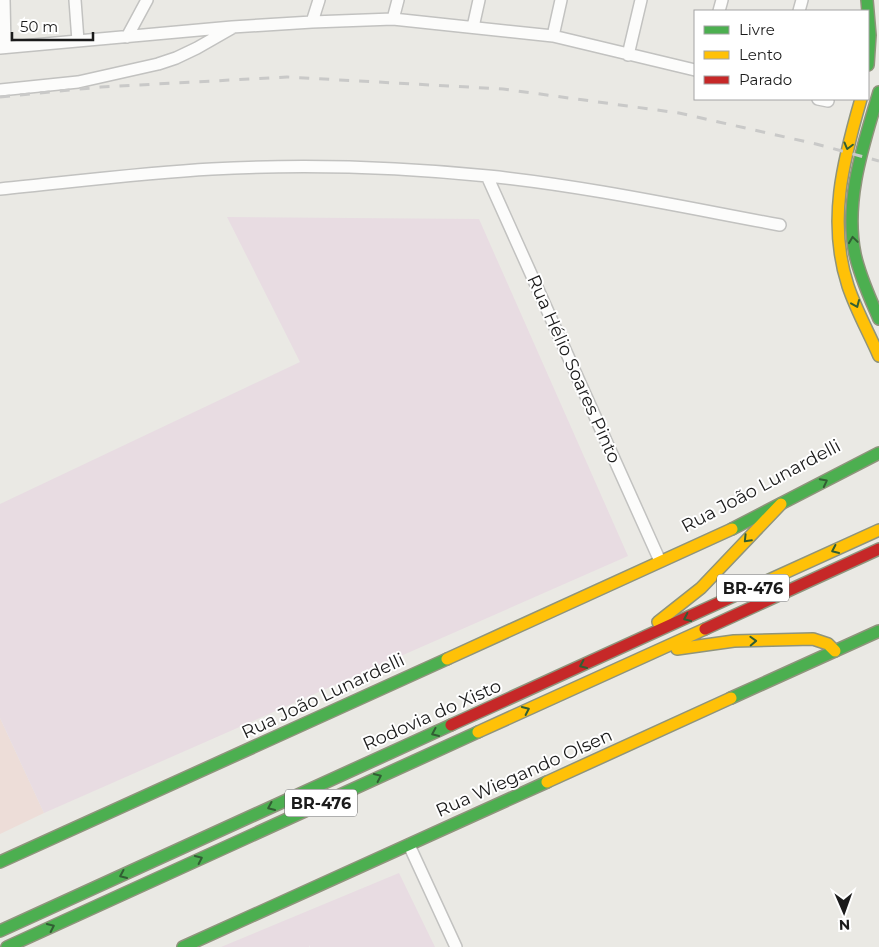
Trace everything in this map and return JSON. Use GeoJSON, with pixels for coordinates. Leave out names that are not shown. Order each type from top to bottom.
{"type":"FeatureCollection","features":[{"type":"Feature","properties":{"kind":"main road"},"geometry":{"type":"LineString","coordinates":[[869,23],[869,50]]}},
{"type":"Feature","properties":{"kind":"main road"},"geometry":{"type":"LineString","coordinates":[[879,92],[857,170],[851,210],[851,227],[857,262],[866,290],[879,319]]}},
{"type":"Feature","properties":{"kind":"main road"},"geometry":{"type":"LineString","coordinates":[[861,100],[839,182],[836,218],[839,251],[848,286],[879,356]]}},
{"type":"Feature","properties":{"kind":"main road","name":"Rua João Lunardelli"},"geometry":{"type":"LineString","coordinates":[[0,862],[729,531],[779,499],[879,442]]}},
{"type":"Feature","properties":{"kind":"main road","name":"Rua João Lunardelli"},"geometry":{"type":"LineString","coordinates":[[779,499],[879,453]]}},
{"type":"Feature","properties":{"kind":"main road"},"geometry":{"type":"LineString","coordinates":[[627,645],[692,597],[779,499]]}},
{"type":"Feature","properties":{"kind":"main road","name":"Rodovia do Xisto"},"geometry":{"type":"LineString","coordinates":[[0,931],[879,530]]}},
{"type":"Feature","properties":{"kind":"main road","name":"Rodovia do Xisto"},"geometry":{"type":"LineString","coordinates":[[7,947],[879,549]]}},
{"type":"Feature","properties":{"kind":"main road","name":"Rua Wiegando Olsen"},"geometry":{"type":"LineString","coordinates":[[184,947],[879,631]]}},
{"type":"Feature","properties":{"kind":"main road"},"geometry":{"type":"LineString","coordinates":[[636,660],[686,646],[734,641],[814,639],[822,641],[835,651]]}},
{"type":"Feature","properties":{"kind":"street"},"geometry":{"type":"LineString","coordinates":[[4,0],[2,47],[232,27],[393,19],[553,36],[694,70]]}},
{"type":"Feature","properties":{"kind":"street"},"geometry":{"type":"LineString","coordinates":[[75,0],[78,41]]}},
{"type":"Feature","properties":{"kind":"street"},"geometry":{"type":"LineString","coordinates":[[127,37],[147,0]]}},
{"type":"Feature","properties":{"kind":"street"},"geometry":{"type":"LineString","coordinates":[[312,22],[319,0]]}},
{"type":"Feature","properties":{"kind":"street"},"geometry":{"type":"LineString","coordinates":[[393,19],[398,0]]}},
{"type":"Feature","properties":{"kind":"street"},"geometry":{"type":"LineString","coordinates":[[473,27],[478,0]]}},
{"type":"Feature","properties":{"kind":"street"},"geometry":{"type":"LineString","coordinates":[[553,36],[561,0]]}},
{"type":"Feature","properties":{"kind":"street"},"geometry":{"type":"LineString","coordinates":[[628,55],[641,0]]}},
{"type":"Feature","properties":{"kind":"street"},"geometry":{"type":"LineString","coordinates":[[0,90],[78,82],[158,64],[197,48],[232,27]]}},
{"type":"Feature","properties":{"kind":"street"},"geometry":{"type":"LineString","coordinates":[[0,189],[233,168],[333,168],[487,176],[589,189],[780,225]]}},
{"type":"Feature","properties":{"kind":"street","name":"Rua Hélio Soares Pinto"},"geometry":{"type":"LineString","coordinates":[[487,176],[660,561]]}},
{"type":"Feature","properties":{"kind":"street"},"geometry":{"type":"LineString","coordinates":[[409,844],[456,947]]}},
{"type":"Feature","properties":{"kind":"shaded area"},"geometry":{"type":"Polygon","coordinates":[[[227,217],[479,219],[628,556],[44,813],[0,718],[0,504],[300,362],[227,217]]]}},
{"type":"Feature","properties":{"kind":"shaded area"},"geometry":{"type":"Polygon","coordinates":[[[0,718],[44,813],[0,834],[0,718]]]}},
{"type":"Feature","properties":{"kind":"shaded area"},"geometry":{"type":"Polygon","coordinates":[[[399,873],[435,947],[310,947],[309,945],[309,947],[221,947],[399,873]]]}},
{"type":"Feature","properties":{"kind":"railway"},"geometry":{"type":"LineString","coordinates":[[0,97],[101,87],[287,77],[503,89],[679,113],[816,144],[879,161]]}},
{"type":"Feature","properties":{"kind":"traffic: fast"},"geometry":{"type":"LineString","coordinates":[[867,0],[868,10]]}},
{"type":"Feature","properties":{"kind":"traffic: fast"},"geometry":{"type":"LineString","coordinates":[[869,23],[869,50]]}},
{"type":"Feature","properties":{"kind":"traffic: fast"},"geometry":{"type":"LineString","coordinates":[[879,92],[857,172],[852,213],[852,234],[857,263],[879,319]]}},
{"type":"Feature","properties":{"kind":"traffic: fast"},"geometry":{"type":"LineString","coordinates":[[732,529],[879,453]]}},
{"type":"Feature","properties":{"kind":"traffic: fast"},"geometry":{"type":"LineString","coordinates":[[731,698],[879,631]]}},
{"type":"Feature","properties":{"kind":"traffic: fast"},"geometry":{"type":"LineString","coordinates":[[0,862],[447,659]]}},
{"type":"Feature","properties":{"kind":"traffic: fast"},"geometry":{"type":"LineString","coordinates":[[0,931],[451,725]]}},
{"type":"Feature","properties":{"kind":"traffic: fast"},"geometry":{"type":"LineString","coordinates":[[7,947],[478,732]]}},
{"type":"Feature","properties":{"kind":"traffic: fast"},"geometry":{"type":"LineString","coordinates":[[183,947],[547,782]]}},
{"type":"Feature","properties":{"kind":"traffic: slow"},"geometry":{"type":"LineString","coordinates":[[861,100],[843,169],[838,215],[839,238],[848,286],[879,356]]}},
{"type":"Feature","properties":{"kind":"traffic: slow"},"geometry":{"type":"LineString","coordinates":[[658,622],[701,588],[781,504]]}},
{"type":"Feature","properties":{"kind":"traffic: slow"},"geometry":{"type":"LineString","coordinates":[[447,659],[732,529]]}},
{"type":"Feature","properties":{"kind":"traffic: slow"},"geometry":{"type":"LineString","coordinates":[[736,595],[879,530]]}},
{"type":"Feature","properties":{"kind":"traffic: slow"},"geometry":{"type":"LineString","coordinates":[[478,732],[705,629]]}},
{"type":"Feature","properties":{"kind":"traffic: slow"},"geometry":{"type":"LineString","coordinates":[[677,649],[734,641],[813,639],[828,644],[835,651]]}},
{"type":"Feature","properties":{"kind":"traffic: slow"},"geometry":{"type":"LineString","coordinates":[[547,782],[731,698]]}},
{"type":"Feature","properties":{"kind":"traffic: jam"},"geometry":{"type":"LineString","coordinates":[[705,629],[879,549]]}},
{"type":"Feature","properties":{"kind":"traffic: jam"},"geometry":{"type":"LineString","coordinates":[[451,725],[736,595]]}}]}
